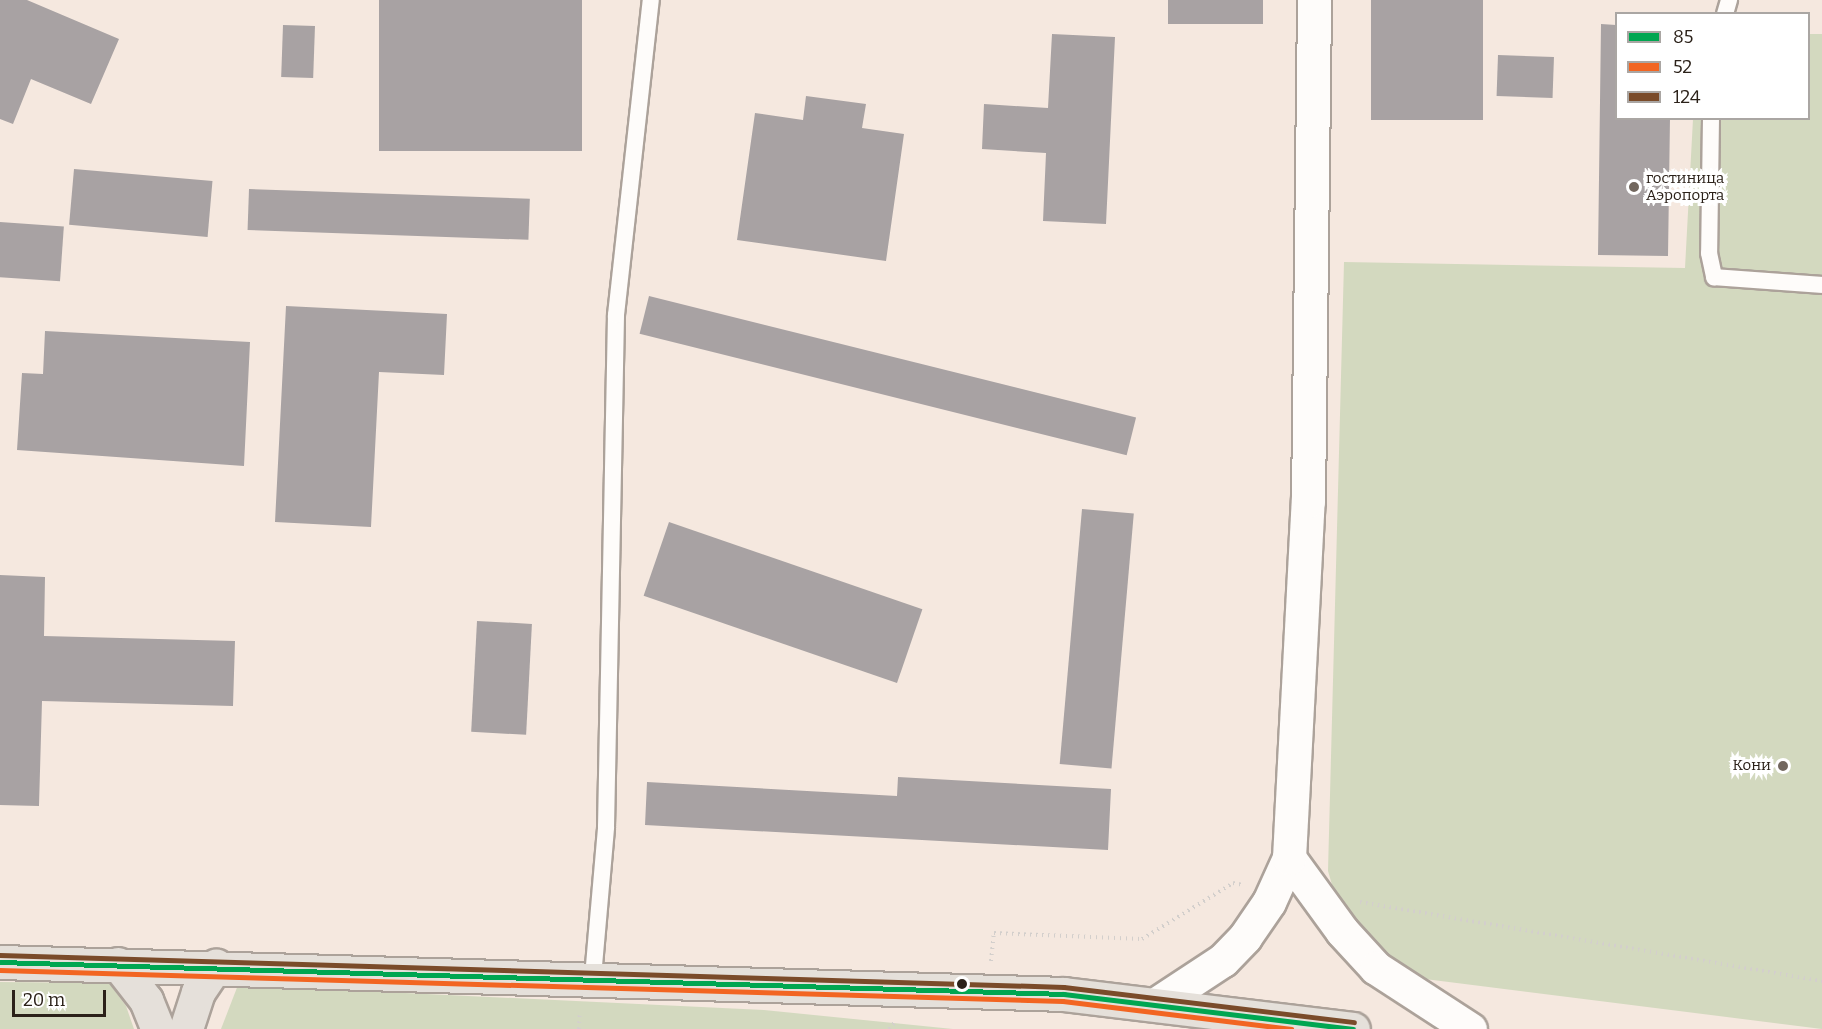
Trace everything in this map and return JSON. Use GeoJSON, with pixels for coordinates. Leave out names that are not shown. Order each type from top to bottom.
{"type":"FeatureCollection","features":[{"type":"Feature","properties":{"kind":"main road"},"geometry":{"type":"LineString","coordinates":[[0,962],[216,965],[1064,994],[1156,1004],[1253,1022],[1353,1029]]}},
{"type":"Feature","properties":{"kind":"main road"},"geometry":{"type":"LineString","coordinates":[[118,964],[146,1000],[158,1029]]}},
{"type":"Feature","properties":{"kind":"main road"},"geometry":{"type":"LineString","coordinates":[[186,1029],[198,992],[216,965]]}},
{"type":"Feature","properties":{"kind":"street"},"geometry":{"type":"LineString","coordinates":[[1156,1004],[1223,960],[1245,937],[1275,889],[1289,858],[1308,501],[1314,0]]}},
{"type":"Feature","properties":{"kind":"street"},"geometry":{"type":"LineString","coordinates":[[1289,858],[1315,895],[1376,968],[1470,1029]]}},
{"type":"Feature","properties":{"kind":"lane"},"geometry":{"type":"LineString","coordinates":[[593,977],[606,827],[616,315],[651,0]]}},
{"type":"Feature","properties":{"kind":"lane"},"geometry":{"type":"LineString","coordinates":[[1711,120],[1709,253],[1714,277],[1822,285]]}},
{"type":"Feature","properties":{"kind":"path"},"geometry":{"type":"LineString","coordinates":[[994,933],[1142,939],[1233,884],[1275,889]]}},
{"type":"Feature","properties":{"kind":"path"},"geometry":{"type":"LineString","coordinates":[[1315,895],[1822,981]]}},
{"type":"Feature","properties":{"kind":"green space"},"geometry":{"type":"Polygon","coordinates":[[[1810,34],[1822,34],[1822,1029],[1425,979],[1376,956],[1337,902],[1328,871],[1344,262],[1685,268],[1693,120],[1810,120],[1810,34]]]}},
{"type":"Feature","properties":{"kind":"green space"},"geometry":{"type":"Polygon","coordinates":[[[0,982],[109,983],[126,1006],[134,1029],[0,1029],[0,982]]]}},
{"type":"Feature","properties":{"kind":"green space"},"geometry":{"type":"Polygon","coordinates":[[[238,985],[764,1010],[953,1029],[221,1029],[238,985]]]}},
{"type":"Feature","properties":{"kind":"building"},"geometry":{"type":"Polygon","coordinates":[[[0,0],[27,0],[119,39],[91,104],[31,79],[13,124],[0,119],[0,0]]]}},
{"type":"Feature","properties":{"kind":"building"},"geometry":{"type":"Polygon","coordinates":[[[379,0],[582,0],[582,151],[379,151],[379,0]]]}},
{"type":"Feature","properties":{"kind":"building"},"geometry":{"type":"Polygon","coordinates":[[[1168,0],[1263,0],[1263,24],[1168,24],[1168,0]]]}},
{"type":"Feature","properties":{"kind":"building"},"geometry":{"type":"Polygon","coordinates":[[[1371,0],[1483,0],[1483,120],[1371,120],[1371,0]]]}},
{"type":"Feature","properties":{"kind":"building","name":"гостиница Аэропорта"},"geometry":{"type":"Polygon","coordinates":[[[1601,24],[1615,25],[1615,120],[1670,120],[1668,256],[1598,255],[1601,24]]]}},
{"type":"Feature","properties":{"kind":"building"},"geometry":{"type":"Polygon","coordinates":[[[283,25],[315,26],[313,78],[281,77],[283,25]]]}},
{"type":"Feature","properties":{"kind":"building"},"geometry":{"type":"Polygon","coordinates":[[[1052,34],[1115,37],[1106,224],[1043,221],[1046,153],[982,149],[984,104],[1048,108],[1052,34]]]}},
{"type":"Feature","properties":{"kind":"building"},"geometry":{"type":"Polygon","coordinates":[[[1498,55],[1554,57],[1553,98],[1497,96],[1498,55]]]}},
{"type":"Feature","properties":{"kind":"building"},"geometry":{"type":"Polygon","coordinates":[[[806,96],[866,104],[862,128],[904,134],[886,261],[737,240],[755,113],[803,120],[806,96]]]}},
{"type":"Feature","properties":{"kind":"building"},"geometry":{"type":"Polygon","coordinates":[[[74,169],[212,181],[208,237],[69,225],[74,169]]]}},
{"type":"Feature","properties":{"kind":"building"},"geometry":{"type":"Polygon","coordinates":[[[249,189],[530,199],[528,240],[248,230],[249,189]]]}},
{"type":"Feature","properties":{"kind":"building"},"geometry":{"type":"Polygon","coordinates":[[[0,222],[64,226],[60,281],[0,277],[0,222]]]}},
{"type":"Feature","properties":{"kind":"building"},"geometry":{"type":"Polygon","coordinates":[[[649,296],[1136,417],[1127,455],[640,334],[649,296]]]}},
{"type":"Feature","properties":{"kind":"building"},"geometry":{"type":"Polygon","coordinates":[[[286,306],[447,314],[444,375],[379,372],[371,527],[275,522],[286,306]]]}},
{"type":"Feature","properties":{"kind":"building"},"geometry":{"type":"Polygon","coordinates":[[[45,331],[250,342],[244,466],[17,450],[22,373],[43,374],[45,331]]]}},
{"type":"Feature","properties":{"kind":"building"},"geometry":{"type":"Polygon","coordinates":[[[1082,509],[1134,514],[1111,769],[1060,764],[1082,509]]]}},
{"type":"Feature","properties":{"kind":"building"},"geometry":{"type":"Polygon","coordinates":[[[669,522],[922,609],[897,683],[644,596],[669,522]]]}},
{"type":"Feature","properties":{"kind":"building"},"geometry":{"type":"Polygon","coordinates":[[[0,575],[45,577],[44,636],[235,641],[233,706],[42,701],[39,806],[0,805],[0,575]]]}},
{"type":"Feature","properties":{"kind":"building"},"geometry":{"type":"Polygon","coordinates":[[[477,621],[532,624],[526,735],[471,732],[477,621]]]}},
{"type":"Feature","properties":{"kind":"building"},"geometry":{"type":"Polygon","coordinates":[[[898,777],[1111,789],[1108,850],[645,825],[647,782],[897,796],[898,777]]]}},
{"type":"Feature","properties":{"kind":"transit line","name":"124"},"geometry":{"type":"LineString","coordinates":[[0,955],[1064,987],[1354,1022]]}},
{"type":"Feature","properties":{"kind":"transit line","name":"85"},"geometry":{"type":"LineString","coordinates":[[0,962],[1064,994],[1353,1029]]}},
{"type":"Feature","properties":{"kind":"transit line","name":"52"},"geometry":{"type":"LineString","coordinates":[[0,970],[1063,1001],[1291,1029]]}},
{"type":"Feature","properties":{"kind":"place","name":"гостиница Аэропорта"},"geometry":{"type":"Point","coordinates":[1634,187]}},
{"type":"Feature","properties":{"kind":"place","name":"Кони"},"geometry":{"type":"Point","coordinates":[1783,766]}}]}
